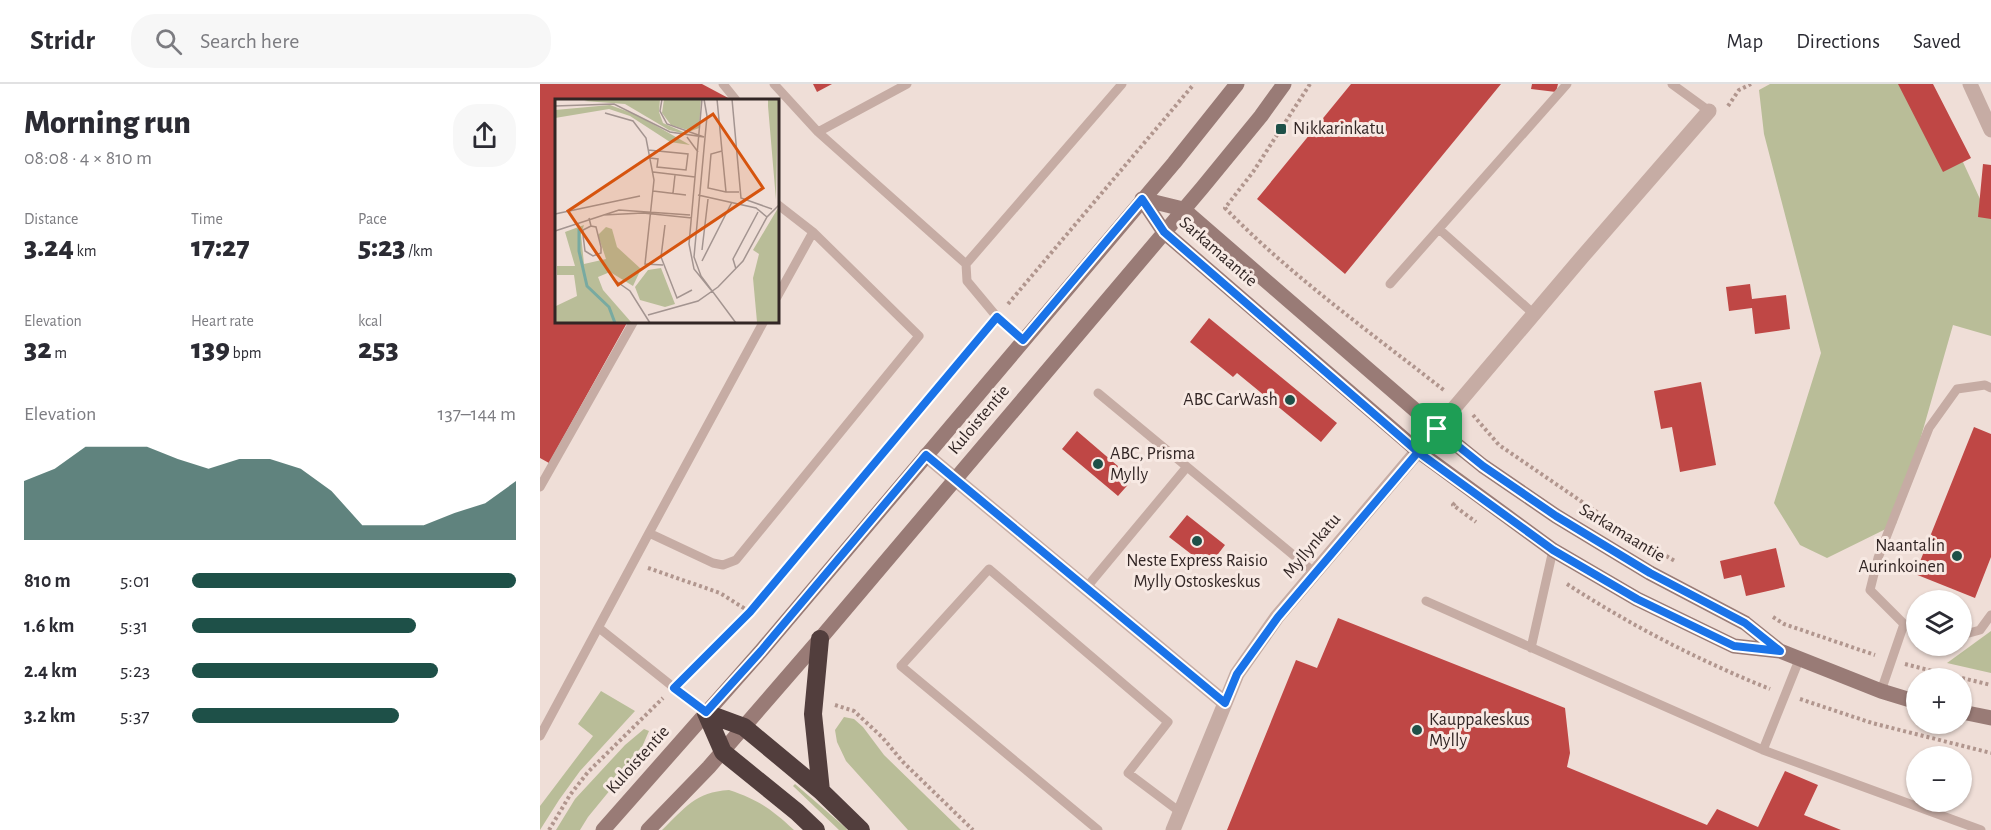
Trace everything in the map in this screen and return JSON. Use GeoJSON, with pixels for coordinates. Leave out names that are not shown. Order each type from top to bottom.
{"type":"FeatureCollection","features":[{"type":"Feature","properties":{"kind":"highway"},"geometry":{"type":"LineString","coordinates":[[820,639],[813,714],[821,791]]}},
{"type":"Feature","properties":{"kind":"highway"},"geometry":{"type":"LineString","coordinates":[[706,712],[744,727],[821,791],[861,830]]}},
{"type":"Feature","properties":{"kind":"highway"},"geometry":{"type":"LineString","coordinates":[[706,712],[723,752],[816,830]]}},
{"type":"Feature","properties":{"kind":"street","name":"Kuloistentie"},"geometry":{"type":"LineString","coordinates":[[603,830],[761,651],[1174,163],[1237,84]]}},
{"type":"Feature","properties":{"kind":"street","name":"Kuloistentie"},"geometry":{"type":"LineString","coordinates":[[648,830],[723,752],[820,639],[1261,116],[1284,84]]}},
{"type":"Feature","properties":{"kind":"street"},"geometry":{"type":"LineString","coordinates":[[1970,84],[1991,130]]}},
{"type":"Feature","properties":{"kind":"street"},"geometry":{"type":"LineString","coordinates":[[1437,429],[1709,111]]}},
{"type":"Feature","properties":{"kind":"street","name":"Sarkamaantie"},"geometry":{"type":"LineString","coordinates":[[1142,199],[1183,209],[1437,429],[1483,466],[1556,516],[1650,573],[1745,623],[1780,651],[1906,699]]}},
{"type":"Feature","properties":{"kind":"street","name":"Sarkamaantie"},"geometry":{"type":"LineString","coordinates":[[1142,199],[1164,232],[1418,452],[1553,550],[1637,599],[1734,646],[1780,651]]}},
{"type":"Feature","properties":{"kind":"street","name":"Myllynkatu"},"geometry":{"type":"LineString","coordinates":[[1173,830],[1237,674],[1278,617],[1437,429]]}},
{"type":"Feature","properties":{"kind":"street"},"geometry":{"type":"LineString","coordinates":[[926,455],[1225,703]]}},
{"type":"Feature","properties":{"kind":"street"},"geometry":{"type":"LineString","coordinates":[[1972,714],[1991,718]]}},
{"type":"Feature","properties":{"kind":"lane"},"geometry":{"type":"LineString","coordinates":[[723,84],[735,99]]}},
{"type":"Feature","properties":{"kind":"lane"},"geometry":{"type":"LineString","coordinates":[[774,84],[819,132],[966,264]]}},
{"type":"Feature","properties":{"kind":"lane"},"geometry":{"type":"LineString","coordinates":[[819,132],[907,84]]}},
{"type":"Feature","properties":{"kind":"lane"},"geometry":{"type":"LineString","coordinates":[[1023,340],[997,317],[967,281],[966,264],[1122,84]]}},
{"type":"Feature","properties":{"kind":"lane"},"geometry":{"type":"LineString","coordinates":[[1390,284],[1568,84]]}},
{"type":"Feature","properties":{"kind":"lane"},"geometry":{"type":"LineString","coordinates":[[1672,84],[1709,111]]}},
{"type":"Feature","properties":{"kind":"lane"},"geometry":{"type":"LineString","coordinates":[[649,533],[714,563],[723,565],[736,560],[919,336],[813,232],[778,205]]}},
{"type":"Feature","properties":{"kind":"lane"},"geometry":{"type":"LineString","coordinates":[[1439,229],[1535,315]]}},
{"type":"Feature","properties":{"kind":"lane"},"geometry":{"type":"LineString","coordinates":[[778,295],[813,232]]}},
{"type":"Feature","properties":{"kind":"lane"},"geometry":{"type":"LineString","coordinates":[[540,487],[632,322]]}},
{"type":"Feature","properties":{"kind":"lane"},"geometry":{"type":"LineString","coordinates":[[540,736],[763,322]]}},
{"type":"Feature","properties":{"kind":"lane"},"geometry":{"type":"LineString","coordinates":[[1881,691],[1904,624],[1870,590],[1878,558],[1929,429],[1957,389],[1985,385],[1991,388]]}},
{"type":"Feature","properties":{"kind":"lane"},"geometry":{"type":"LineString","coordinates":[[1098,393],[1315,573]]}},
{"type":"Feature","properties":{"kind":"lane"},"geometry":{"type":"LineString","coordinates":[[1086,588],[1186,468]]}},
{"type":"Feature","properties":{"kind":"lane"},"geometry":{"type":"LineString","coordinates":[[1531,648],[1553,550]]}},
{"type":"Feature","properties":{"kind":"lane"},"geometry":{"type":"LineString","coordinates":[[1098,830],[901,666],[989,569],[1168,722],[1128,773],[1180,812]]}},
{"type":"Feature","properties":{"kind":"lane"},"geometry":{"type":"LineString","coordinates":[[1426,601],[1763,750],[1981,830]]}},
{"type":"Feature","properties":{"kind":"lane"},"geometry":{"type":"LineString","coordinates":[[1972,632],[1980,630],[1991,615]]}},
{"type":"Feature","properties":{"kind":"lane"},"geometry":{"type":"LineString","coordinates":[[599,628],[706,712]]}},
{"type":"Feature","properties":{"kind":"lane"},"geometry":{"type":"LineString","coordinates":[[1763,750],[1799,660]]}},
{"type":"Feature","properties":{"kind":"path"},"geometry":{"type":"LineString","coordinates":[[549,830],[570,795],[588,772],[750,612],[1194,84]]}},
{"type":"Feature","properties":{"kind":"path"},"geometry":{"type":"LineString","coordinates":[[1310,84],[1253,172],[1225,208],[1245,230],[1317,291],[1461,403],[1499,445],[1629,534],[1683,566]]}},
{"type":"Feature","properties":{"kind":"path"},"geometry":{"type":"LineString","coordinates":[[633,562],[720,593],[750,612]]}},
{"type":"Feature","properties":{"kind":"path"},"geometry":{"type":"LineString","coordinates":[[1763,612],[1784,624],[1892,661],[1920,668]]}},
{"type":"Feature","properties":{"kind":"path"},"geometry":{"type":"LineString","coordinates":[[1972,681],[1991,685]]}},
{"type":"Feature","properties":{"kind":"path"},"geometry":{"type":"LineString","coordinates":[[832,704],[854,711],[973,830]]}},
{"type":"Feature","properties":{"kind":"green space"},"geometry":{"type":"Polygon","coordinates":[[[1770,84],[1927,84],[1986,212],[1991,214],[1991,336],[1953,325],[1896,524],[1827,558],[1800,545],[1774,503],[1821,353],[1764,134],[1759,90],[1770,84]]]}},
{"type":"Feature","properties":{"kind":"green space"},"geometry":{"type":"Polygon","coordinates":[[[1991,631],[1991,673],[1947,663],[1957,656],[1972,656],[1972,645],[1991,631]]]}},
{"type":"Feature","properties":{"kind":"green space"},"geometry":{"type":"Polygon","coordinates":[[[601,691],[635,711],[580,771],[540,830],[540,806],[593,736],[578,724],[601,691]]]}},
{"type":"Feature","properties":{"kind":"green space"},"geometry":{"type":"Polygon","coordinates":[[[844,717],[854,719],[863,727],[884,755],[961,830],[908,830],[846,761],[837,742],[835,730],[844,717]]]}},
{"type":"Feature","properties":{"kind":"green space"},"geometry":{"type":"Polygon","coordinates":[[[644,729],[649,731],[638,756],[580,830],[556,830],[575,799],[625,745],[644,729]]]}},
{"type":"Feature","properties":{"kind":"green space"},"geometry":{"type":"Polygon","coordinates":[[[795,784],[847,830],[839,830],[793,786],[795,784]]]}},
{"type":"Feature","properties":{"kind":"green space"},"geometry":{"type":"Polygon","coordinates":[[[729,790],[764,806],[794,830],[662,830],[691,802],[707,794],[729,790]]]}},
{"type":"Feature","properties":{"kind":"building"},"geometry":{"type":"Polygon","coordinates":[[[540,84],[702,84],[730,99],[555,99],[555,322],[627,322],[549,463],[540,458],[540,84]]]}},
{"type":"Feature","properties":{"kind":"building"},"geometry":{"type":"Polygon","coordinates":[[[813,84],[832,84],[817,92],[813,84]]]}},
{"type":"Feature","properties":{"kind":"building"},"geometry":{"type":"Polygon","coordinates":[[[1351,84],[1501,84],[1345,274],[1257,199],[1351,84]]]}},
{"type":"Feature","properties":{"kind":"building"},"geometry":{"type":"Polygon","coordinates":[[[1532,84],[1558,84],[1556,92],[1531,89],[1532,84]]]}},
{"type":"Feature","properties":{"kind":"building"},"geometry":{"type":"Polygon","coordinates":[[[1898,84],[1933,84],[1971,158],[1943,172],[1898,84]]]}},
{"type":"Feature","properties":{"kind":"building"},"geometry":{"type":"Polygon","coordinates":[[[1983,164],[1991,165],[1991,219],[1978,217],[1983,164]]]}},
{"type":"Feature","properties":{"kind":"building"},"geometry":{"type":"Polygon","coordinates":[[[1750,284],[1752,299],[1786,295],[1790,329],[1755,334],[1752,308],[1729,311],[1726,287],[1750,284]]]}},
{"type":"Feature","properties":{"kind":"building","name":"ABC CarWash"},"geometry":{"type":"Polygon","coordinates":[[[1209,318],[1337,423],[1321,442],[1237,373],[1233,377],[1190,342],[1209,318]]]}},
{"type":"Feature","properties":{"kind":"building"},"geometry":{"type":"Polygon","coordinates":[[[1701,382],[1716,465],[1680,472],[1672,427],[1661,429],[1654,391],[1701,382]]]}},
{"type":"Feature","properties":{"kind":"building"},"geometry":{"type":"Polygon","coordinates":[[[1974,427],[1991,434],[1991,557],[1975,598],[1972,597],[1972,590],[1955,590],[1915,574],[1974,427]]]}},
{"type":"Feature","properties":{"kind":"building","name":"ABC, Prisma Mylly"},"geometry":{"type":"Polygon","coordinates":[[[1077,431],[1133,479],[1118,496],[1062,449],[1077,431]]]}},
{"type":"Feature","properties":{"kind":"building","name":"Neste Express Raisio Mylly Ostoskeskus"},"geometry":{"type":"Polygon","coordinates":[[[1187,515],[1225,545],[1208,567],[1169,537],[1187,515]]]}},
{"type":"Feature","properties":{"kind":"building"},"geometry":{"type":"Polygon","coordinates":[[[1776,548],[1785,587],[1746,596],[1741,575],[1724,579],[1720,561],[1776,548]]]}},
{"type":"Feature","properties":{"kind":"building","name":"Kauppakeskus Mylly"},"geometry":{"type":"Polygon","coordinates":[[[1338,618],[1565,708],[1570,753],[1567,767],[1707,825],[1717,809],[1758,827],[1785,771],[1818,785],[1804,815],[1841,830],[1227,830],[1296,660],[1317,668],[1338,618]]]}},
{"type":"Feature","properties":{"kind":"place","name":"Nikkarinkatu"},"geometry":{"type":"Point","coordinates":[1281,129]}},
{"type":"Feature","properties":{"kind":"place","name":"ABC CarWash"},"geometry":{"type":"Point","coordinates":[1290,400]}},
{"type":"Feature","properties":{"kind":"place","name":"ABC, Prisma Mylly"},"geometry":{"type":"Point","coordinates":[1098,464]}},
{"type":"Feature","properties":{"kind":"place","name":"Neste Express Raisio Mylly Ostoskeskus"},"geometry":{"type":"Point","coordinates":[1197,541]}},
{"type":"Feature","properties":{"kind":"place","name":"Naantalin Aurinkoinen"},"geometry":{"type":"Point","coordinates":[1957,556]}},
{"type":"Feature","properties":{"kind":"place","name":"Kauppakeskus Mylly"},"geometry":{"type":"Point","coordinates":[1417,730]}},
{"type":"Feature","properties":{"kind":"route"},"geometry":{"type":"LineString","coordinates":[[1437,429],[1418,452],[1164,232],[1142,199],[1023,340],[997,317],[750,612],[674,688],[706,712],[761,651],[926,455],[1225,703],[1237,674],[1278,617],[1418,452],[1553,550],[1637,599],[1734,646],[1780,651],[1745,623],[1650,573],[1556,516],[1483,466],[1437,429]]}}]}
